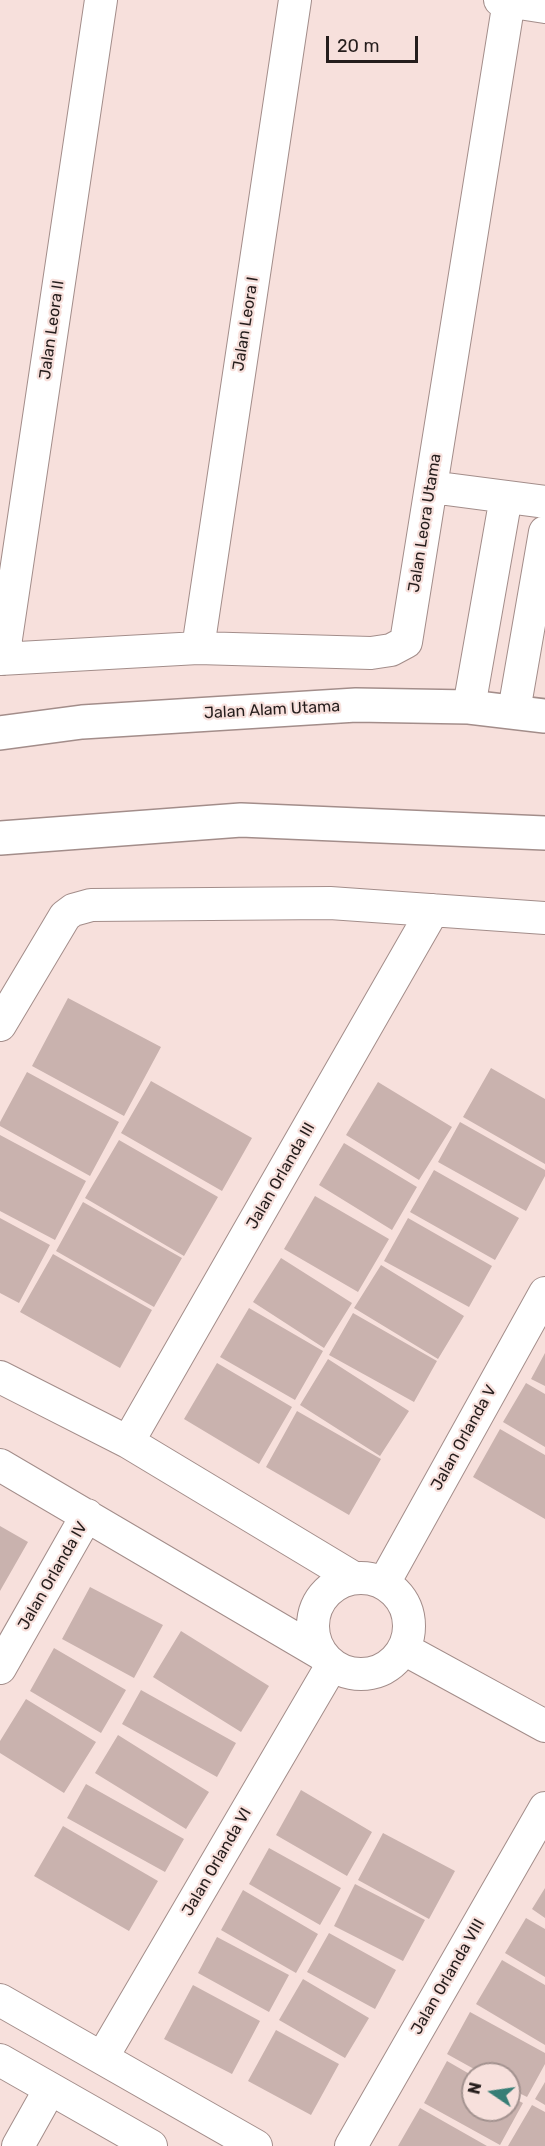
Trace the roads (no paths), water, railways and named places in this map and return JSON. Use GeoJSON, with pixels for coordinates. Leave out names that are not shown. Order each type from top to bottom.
{"type":"FeatureCollection","features":[{"type":"Feature","properties":{"kind":"main road","name":"Jalan Alam Utama"},"geometry":{"type":"LineString","coordinates":[[0,733],[82,722],[356,705],[469,707],[529,714]]}},
{"type":"Feature","properties":{"kind":"main road"},"geometry":{"type":"LineString","coordinates":[[0,838],[241,820],[545,833]]}},
{"type":"Feature","properties":{"kind":"street","name":"Jalan Leora II"},"geometry":{"type":"LineString","coordinates":[[2,659],[101,0]]}},
{"type":"Feature","properties":{"kind":"street","name":"Jalan Leora I"},"geometry":{"type":"LineString","coordinates":[[198,648],[295,0]]}},
{"type":"Feature","properties":{"kind":"street","name":"Jalan Leora Utama"},"geometry":{"type":"LineString","coordinates":[[2,659],[198,648],[371,653],[391,650],[406,642],[504,1],[545,7]]}},
{"type":"Feature","properties":{"kind":"street"},"geometry":{"type":"LineString","coordinates":[[431,487],[545,502]]}},
{"type":"Feature","properties":{"kind":"street"},"geometry":{"type":"LineString","coordinates":[[469,707],[506,496]]}},
{"type":"Feature","properties":{"kind":"street"},"geometry":{"type":"LineString","coordinates":[[529,714],[545,532]]}},
{"type":"Feature","properties":{"kind":"street"},"geometry":{"type":"LineString","coordinates":[[0,1025],[65,916],[73,910],[91,905],[330,903],[545,918]]}},
{"type":"Feature","properties":{"kind":"street","name":"Jalan Orlanda III"},"geometry":{"type":"LineString","coordinates":[[128,1442],[433,910]]}},
{"type":"Feature","properties":{"kind":"street","name":"Jalan Orlanda V"},"geometry":{"type":"LineString","coordinates":[[369,1580],[545,1293]]}},
{"type":"Feature","properties":{"kind":"street"},"geometry":{"type":"LineString","coordinates":[[0,1377],[128,1442],[369,1580],[396,1592],[405,1604],[410,1619],[409,1635],[404,1649],[394,1663],[380,1672],[363,1675],[346,1673],[87,1515],[0,1465]]}},
{"type":"Feature","properties":{"kind":"street","name":"Jalan Orlanda IV"},"geometry":{"type":"LineString","coordinates":[[0,1668],[87,1515]]}},
{"type":"Feature","properties":{"kind":"street"},"geometry":{"type":"LineString","coordinates":[[326,1659],[314,1638],[313,1621],[318,1604],[327,1592],[339,1583],[369,1580]]}},
{"type":"Feature","properties":{"kind":"street"},"geometry":{"type":"LineString","coordinates":[[404,1649],[545,1726]]}},
{"type":"Feature","properties":{"kind":"street","name":"Jalan Orlanda VI"},"geometry":{"type":"LineString","coordinates":[[102,2058],[326,1659]]}},
{"type":"Feature","properties":{"kind":"street","name":"Jalan Orlanda VIII"},"geometry":{"type":"LineString","coordinates":[[351,2146],[545,1808]]}},
{"type":"Feature","properties":{"kind":"street"},"geometry":{"type":"LineString","coordinates":[[0,2000],[256,2146]]}},
{"type":"Feature","properties":{"kind":"street"},"geometry":{"type":"LineString","coordinates":[[0,2060],[151,2146]]}},
{"type":"Feature","properties":{"kind":"street"},"geometry":{"type":"LineString","coordinates":[[18,2146],[50,2089]]}}]}
